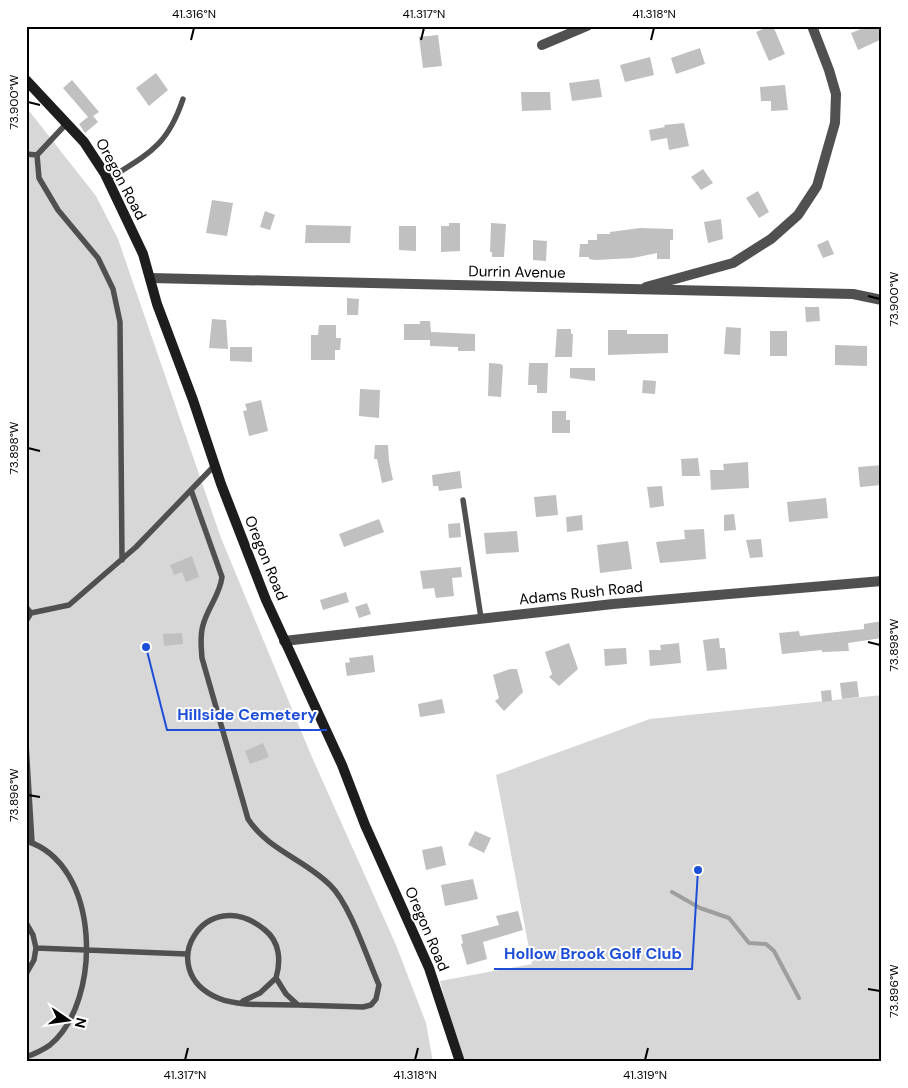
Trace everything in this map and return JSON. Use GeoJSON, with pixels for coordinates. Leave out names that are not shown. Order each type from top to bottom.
{"type":"FeatureCollection","features":[{"type":"Feature","properties":{"kind":"street"},"geometry":{"type":"LineString","coordinates":[[542,46],[587,26]]}},
{"type":"Feature","properties":{"kind":"street"},"geometry":{"type":"LineString","coordinates":[[635,290],[733,263],[771,240],[798,215],[818,186],[835,123],[836,94],[830,70],[812,26]]}},
{"type":"Feature","properties":{"kind":"street","name":"Oregon Road"},"geometry":{"type":"LineString","coordinates":[[26,80],[84,142],[108,180],[143,254],[214,465],[266,600],[342,765],[365,825],[429,968],[460,1062]]}},
{"type":"Feature","properties":{"kind":"street","name":"Durrin Avenue"},"geometry":{"type":"LineString","coordinates":[[150,278],[853,294],[882,300]]}},
{"type":"Feature","properties":{"kind":"street","name":"Adams Rush Road"},"geometry":{"type":"LineString","coordinates":[[284,641],[481,618],[882,581]]}},
{"type":"Feature","properties":{"kind":"lane"},"geometry":{"type":"LineString","coordinates":[[108,180],[156,148],[176,122],[183,99]]}},
{"type":"Feature","properties":{"kind":"lane"},"geometry":{"type":"LineString","coordinates":[[67,123],[37,155],[39,178],[58,210],[98,258],[114,289],[120,322],[122,560]]}},
{"type":"Feature","properties":{"kind":"lane"},"geometry":{"type":"LineString","coordinates":[[26,154],[37,155]]}},
{"type":"Feature","properties":{"kind":"lane"},"geometry":{"type":"LineString","coordinates":[[31,612],[69,605],[122,560],[214,465]]}},
{"type":"Feature","properties":{"kind":"lane"},"geometry":{"type":"LineString","coordinates":[[190,490],[222,577],[221,587],[204,622],[201,638],[202,658],[248,819],[263,838],[332,886],[345,908],[378,985],[376,1000],[370,1005],[363,1007],[240,1002],[220,999],[206,992],[189,969],[187,954],[191,940],[200,926],[211,919],[233,915],[245,918],[267,931],[275,941],[279,955],[276,978],[260,993],[240,1002]]}},
{"type":"Feature","properties":{"kind":"lane"},"geometry":{"type":"LineString","coordinates":[[463,500],[481,618]]}},
{"type":"Feature","properties":{"kind":"lane"},"geometry":{"type":"LineString","coordinates":[[26,607],[31,612]]}},
{"type":"Feature","properties":{"kind":"lane"},"geometry":{"type":"LineString","coordinates":[[26,621],[31,612]]}},
{"type":"Feature","properties":{"kind":"lane"},"geometry":{"type":"LineString","coordinates":[[26,744],[29,841],[47,851],[59,863],[79,894],[84,911],[86,950],[84,973],[77,1002],[65,1027],[50,1045],[26,1057]]}},
{"type":"Feature","properties":{"kind":"lane"},"geometry":{"type":"LineString","coordinates":[[26,923],[33,935],[36,948],[34,960],[26,974]]}},
{"type":"Feature","properties":{"kind":"lane"},"geometry":{"type":"LineString","coordinates":[[36,948],[187,954]]}},
{"type":"Feature","properties":{"kind":"lane"},"geometry":{"type":"LineString","coordinates":[[276,978],[286,994],[298,1005]]}},
{"type":"Feature","properties":{"kind":"shaded area"},"geometry":{"type":"Polygon","coordinates":[[[26,107],[96,196],[118,239],[221,538],[311,755],[396,945],[426,1023],[433,1062],[26,1062],[26,107]]]}},
{"type":"Feature","properties":{"kind":"shaded area"},"geometry":{"type":"Polygon","coordinates":[[[882,695],[882,1062],[460,1062],[440,981],[532,964],[496,775],[650,719],[882,695]]]}},
{"type":"Feature","properties":{"kind":"building"},"geometry":{"type":"Polygon","coordinates":[[[773,26],[785,54],[769,61],[756,32],[773,26]]]}},
{"type":"Feature","properties":{"kind":"building"},"geometry":{"type":"Polygon","coordinates":[[[859,26],[882,26],[882,39],[858,50],[851,33],[861,29],[859,26]]]}},
{"type":"Feature","properties":{"kind":"building"},"geometry":{"type":"Polygon","coordinates":[[[438,35],[442,66],[423,68],[419,37],[438,35]]]}},
{"type":"Feature","properties":{"kind":"building"},"geometry":{"type":"Polygon","coordinates":[[[700,48],[705,64],[676,74],[671,58],[700,48]]]}},
{"type":"Feature","properties":{"kind":"building"},"geometry":{"type":"Polygon","coordinates":[[[650,57],[654,75],[625,82],[620,65],[650,57]]]}},
{"type":"Feature","properties":{"kind":"building"},"geometry":{"type":"Polygon","coordinates":[[[156,73],[168,90],[149,106],[136,88],[156,73]]]}},
{"type":"Feature","properties":{"kind":"building"},"geometry":{"type":"Polygon","coordinates":[[[599,79],[602,97],[572,101],[569,83],[599,79]]]}},
{"type":"Feature","properties":{"kind":"building"},"geometry":{"type":"Polygon","coordinates":[[[72,80],[99,112],[93,116],[98,122],[85,133],[79,124],[88,117],[63,88],[72,80]]]}},
{"type":"Feature","properties":{"kind":"building"},"geometry":{"type":"Polygon","coordinates":[[[785,85],[788,110],[771,111],[771,101],[761,101],[760,87],[785,85]]]}},
{"type":"Feature","properties":{"kind":"building"},"geometry":{"type":"Polygon","coordinates":[[[521,92],[550,92],[551,110],[522,111],[521,92]]]}},
{"type":"Feature","properties":{"kind":"building"},"geometry":{"type":"Polygon","coordinates":[[[684,123],[689,146],[669,150],[667,138],[651,141],[649,130],[665,127],[664,125],[684,123]]]}},
{"type":"Feature","properties":{"kind":"building"},"geometry":{"type":"Polygon","coordinates":[[[703,169],[713,183],[701,190],[691,177],[703,169]]]}},
{"type":"Feature","properties":{"kind":"building"},"geometry":{"type":"Polygon","coordinates":[[[758,191],[769,212],[759,218],[746,198],[758,191]]]}},
{"type":"Feature","properties":{"kind":"building"},"geometry":{"type":"Polygon","coordinates":[[[212,200],[233,203],[227,236],[206,233],[212,200]]]}},
{"type":"Feature","properties":{"kind":"building"},"geometry":{"type":"Polygon","coordinates":[[[265,211],[275,215],[270,230],[260,227],[265,211]]]}},
{"type":"Feature","properties":{"kind":"building"},"geometry":{"type":"Polygon","coordinates":[[[721,219],[723,239],[708,243],[704,222],[721,219]]]}},
{"type":"Feature","properties":{"kind":"building"},"geometry":{"type":"Polygon","coordinates":[[[449,223],[460,223],[460,251],[441,252],[441,226],[449,226],[449,223]]]}},
{"type":"Feature","properties":{"kind":"building"},"geometry":{"type":"Polygon","coordinates":[[[491,223],[506,224],[504,257],[492,257],[492,252],[490,252],[491,223]]]}},
{"type":"Feature","properties":{"kind":"building"},"geometry":{"type":"Polygon","coordinates":[[[306,225],[351,226],[350,243],[305,243],[306,225]]]}},
{"type":"Feature","properties":{"kind":"building"},"geometry":{"type":"Polygon","coordinates":[[[399,226],[416,226],[416,251],[399,250],[399,226]]]}},
{"type":"Feature","properties":{"kind":"building"},"geometry":{"type":"Polygon","coordinates":[[[640,228],[673,229],[673,240],[670,240],[670,259],[657,259],[657,253],[633,258],[596,260],[589,259],[589,257],[579,257],[580,244],[588,244],[588,240],[597,240],[597,234],[610,234],[610,232],[640,228]]]}},
{"type":"Feature","properties":{"kind":"building"},"geometry":{"type":"Polygon","coordinates":[[[533,240],[547,241],[546,261],[533,260],[533,240]]]}},
{"type":"Feature","properties":{"kind":"building"},"geometry":{"type":"Polygon","coordinates":[[[828,240],[834,254],[823,258],[817,245],[828,240]]]}},
{"type":"Feature","properties":{"kind":"building"},"geometry":{"type":"Polygon","coordinates":[[[347,298],[359,299],[358,315],[347,315],[347,298]]]}},
{"type":"Feature","properties":{"kind":"building"},"geometry":{"type":"Polygon","coordinates":[[[805,307],[819,307],[820,321],[806,322],[805,307]]]}},
{"type":"Feature","properties":{"kind":"building"},"geometry":{"type":"Polygon","coordinates":[[[212,319],[226,320],[228,349],[209,348],[212,319]]]}},
{"type":"Feature","properties":{"kind":"building"},"geometry":{"type":"Polygon","coordinates":[[[420,321],[430,321],[431,332],[475,334],[475,351],[458,351],[458,347],[430,346],[430,340],[404,340],[404,324],[420,324],[420,321]]]}},
{"type":"Feature","properties":{"kind":"building"},"geometry":{"type":"Polygon","coordinates":[[[319,325],[336,325],[336,338],[341,338],[340,350],[335,350],[335,360],[311,360],[311,335],[318,335],[319,325]]]}},
{"type":"Feature","properties":{"kind":"building"},"geometry":{"type":"Polygon","coordinates":[[[726,327],[741,328],[740,355],[724,354],[726,327]]]}},
{"type":"Feature","properties":{"kind":"building"},"geometry":{"type":"Polygon","coordinates":[[[557,329],[571,329],[571,334],[573,334],[572,357],[555,357],[557,329]]]}},
{"type":"Feature","properties":{"kind":"building"},"geometry":{"type":"Polygon","coordinates":[[[608,330],[627,330],[627,334],[668,334],[668,353],[608,355],[608,330]]]}},
{"type":"Feature","properties":{"kind":"building"},"geometry":{"type":"Polygon","coordinates":[[[770,331],[787,331],[787,356],[770,356],[770,331]]]}},
{"type":"Feature","properties":{"kind":"building"},"geometry":{"type":"Polygon","coordinates":[[[835,345],[867,346],[867,366],[835,365],[835,345]]]}},
{"type":"Feature","properties":{"kind":"building"},"geometry":{"type":"Polygon","coordinates":[[[230,347],[252,347],[252,362],[230,361],[230,347]]]}},
{"type":"Feature","properties":{"kind":"building"},"geometry":{"type":"Polygon","coordinates":[[[489,363],[501,364],[503,366],[501,397],[488,396],[489,363]]]}},
{"type":"Feature","properties":{"kind":"building"},"geometry":{"type":"Polygon","coordinates":[[[529,363],[548,363],[547,393],[537,393],[537,385],[528,385],[529,363]]]}},
{"type":"Feature","properties":{"kind":"building"},"geometry":{"type":"Polygon","coordinates":[[[570,368],[595,368],[595,381],[570,378],[570,368]]]}},
{"type":"Feature","properties":{"kind":"building"},"geometry":{"type":"Polygon","coordinates":[[[643,380],[656,381],[655,394],[642,393],[643,380]]]}},
{"type":"Feature","properties":{"kind":"building"},"geometry":{"type":"Polygon","coordinates":[[[360,389],[380,390],[379,418],[359,416],[360,389]]]}},
{"type":"Feature","properties":{"kind":"building"},"geometry":{"type":"Polygon","coordinates":[[[261,400],[268,431],[249,436],[243,411],[247,410],[245,404],[261,400]]]}},
{"type":"Feature","properties":{"kind":"building"},"geometry":{"type":"Polygon","coordinates":[[[552,411],[566,411],[566,420],[570,420],[570,433],[552,433],[552,411]]]}},
{"type":"Feature","properties":{"kind":"building"},"geometry":{"type":"Polygon","coordinates":[[[375,445],[388,445],[393,480],[382,483],[377,459],[374,459],[375,445]]]}},
{"type":"Feature","properties":{"kind":"building"},"geometry":{"type":"Polygon","coordinates":[[[698,458],[700,476],[682,476],[681,459],[698,458]]]}},
{"type":"Feature","properties":{"kind":"building"},"geometry":{"type":"Polygon","coordinates":[[[748,462],[749,488],[711,490],[710,470],[724,470],[723,464],[748,462]]]}},
{"type":"Feature","properties":{"kind":"building"},"geometry":{"type":"Polygon","coordinates":[[[882,465],[882,485],[860,487],[858,467],[882,465]]]}},
{"type":"Feature","properties":{"kind":"building"},"geometry":{"type":"Polygon","coordinates":[[[460,471],[462,488],[439,491],[438,486],[433,486],[432,475],[460,471]]]}},
{"type":"Feature","properties":{"kind":"building"},"geometry":{"type":"Polygon","coordinates":[[[662,486],[664,506],[650,508],[647,487],[662,486]]]}},
{"type":"Feature","properties":{"kind":"building"},"geometry":{"type":"Polygon","coordinates":[[[556,495],[558,515],[536,517],[534,497],[556,495]]]}},
{"type":"Feature","properties":{"kind":"building"},"geometry":{"type":"Polygon","coordinates":[[[826,498],[828,518],[789,522],[787,502],[826,498]]]}},
{"type":"Feature","properties":{"kind":"building"},"geometry":{"type":"Polygon","coordinates":[[[734,514],[736,530],[724,531],[724,515],[734,514]]]}},
{"type":"Feature","properties":{"kind":"building"},"geometry":{"type":"Polygon","coordinates":[[[582,515],[583,530],[567,532],[566,517],[582,515]]]}},
{"type":"Feature","properties":{"kind":"building"},"geometry":{"type":"Polygon","coordinates":[[[379,519],[384,532],[344,547],[339,534],[379,519]]]}},
{"type":"Feature","properties":{"kind":"building"},"geometry":{"type":"Polygon","coordinates":[[[460,523],[461,537],[449,538],[448,524],[460,523]]]}},
{"type":"Feature","properties":{"kind":"building"},"geometry":{"type":"Polygon","coordinates":[[[704,529],[706,559],[660,563],[656,542],[685,539],[684,530],[704,529]]]}},
{"type":"Feature","properties":{"kind":"building"},"geometry":{"type":"Polygon","coordinates":[[[517,531],[519,552],[486,554],[484,533],[517,531]]]}},
{"type":"Feature","properties":{"kind":"building"},"geometry":{"type":"Polygon","coordinates":[[[761,539],[763,557],[750,558],[746,540],[761,539]]]}},
{"type":"Feature","properties":{"kind":"building"},"geometry":{"type":"Polygon","coordinates":[[[628,541],[632,569],[600,573],[597,545],[628,541]]]}},
{"type":"Feature","properties":{"kind":"building"},"geometry":{"type":"Polygon","coordinates":[[[192,556],[199,577],[186,582],[182,572],[174,575],[170,565],[192,556]]]}},
{"type":"Feature","properties":{"kind":"building"},"geometry":{"type":"Polygon","coordinates":[[[461,567],[462,577],[452,578],[454,596],[436,598],[434,588],[423,589],[420,571],[461,567]]]}},
{"type":"Feature","properties":{"kind":"building"},"geometry":{"type":"Polygon","coordinates":[[[346,592],[349,602],[323,610],[320,600],[346,592]]]}},
{"type":"Feature","properties":{"kind":"building"},"geometry":{"type":"Polygon","coordinates":[[[367,603],[371,614],[359,618],[355,607],[367,603]]]}},
{"type":"Feature","properties":{"kind":"building"},"geometry":{"type":"Polygon","coordinates":[[[882,621],[882,638],[848,643],[849,651],[822,652],[822,650],[782,654],[779,633],[799,631],[800,636],[864,629],[864,624],[882,621]]]}},
{"type":"Feature","properties":{"kind":"building"},"geometry":{"type":"Polygon","coordinates":[[[182,633],[183,644],[164,646],[163,634],[182,633]]]}},
{"type":"Feature","properties":{"kind":"building"},"geometry":{"type":"Polygon","coordinates":[[[719,638],[720,648],[725,648],[727,669],[707,671],[703,640],[719,638]]]}},
{"type":"Feature","properties":{"kind":"building"},"geometry":{"type":"Polygon","coordinates":[[[569,643],[578,669],[559,686],[549,677],[552,674],[545,652],[569,643]]]}},
{"type":"Feature","properties":{"kind":"building"},"geometry":{"type":"Polygon","coordinates":[[[679,643],[681,663],[650,666],[649,650],[661,650],[660,645],[679,643]]]}},
{"type":"Feature","properties":{"kind":"building"},"geometry":{"type":"Polygon","coordinates":[[[626,648],[627,664],[605,666],[604,649],[626,648]]]}},
{"type":"Feature","properties":{"kind":"building"},"geometry":{"type":"Polygon","coordinates":[[[373,655],[375,672],[347,676],[345,663],[350,662],[349,658],[373,655]]]}},
{"type":"Feature","properties":{"kind":"building"},"geometry":{"type":"Polygon","coordinates":[[[510,669],[517,669],[523,692],[504,711],[495,701],[499,698],[493,675],[510,669]]]}},
{"type":"Feature","properties":{"kind":"building"},"geometry":{"type":"Polygon","coordinates":[[[857,681],[859,697],[842,699],[840,683],[857,681]]]}},
{"type":"Feature","properties":{"kind":"building"},"geometry":{"type":"Polygon","coordinates":[[[831,690],[832,701],[822,702],[821,691],[831,690]]]}},
{"type":"Feature","properties":{"kind":"building"},"geometry":{"type":"Polygon","coordinates":[[[442,699],[445,713],[420,717],[418,704],[442,699]]]}},
{"type":"Feature","properties":{"kind":"building"},"geometry":{"type":"Polygon","coordinates":[[[263,743],[269,757],[250,764],[245,751],[263,743]]]}},
{"type":"Feature","properties":{"kind":"building"},"geometry":{"type":"Polygon","coordinates":[[[475,831],[491,838],[484,853],[468,845],[475,831]]]}},
{"type":"Feature","properties":{"kind":"building"},"geometry":{"type":"Polygon","coordinates":[[[442,846],[446,865],[426,870],[422,850],[442,846]]]}},
{"type":"Feature","properties":{"kind":"building"},"geometry":{"type":"Polygon","coordinates":[[[473,879],[478,899],[445,906],[441,885],[473,879]]]}},
{"type":"Feature","properties":{"kind":"building"},"geometry":{"type":"Polygon","coordinates":[[[518,911],[523,930],[483,942],[487,959],[467,965],[461,944],[463,943],[461,935],[499,925],[496,916],[518,911]]]}},
{"type":"Feature","properties":{"kind":"waterway"},"geometry":{"type":"LineString","coordinates":[[672,892],[700,908],[729,918],[749,943],[766,944],[774,951],[799,998]]}},
{"type":"Feature","properties":{"kind":"place","name":"Hillside Cemetery"},"geometry":{"type":"Point","coordinates":[146,647]}},
{"type":"Feature","properties":{"kind":"place","name":"Hollow Brook Golf Club"},"geometry":{"type":"Point","coordinates":[698,870]}}]}
